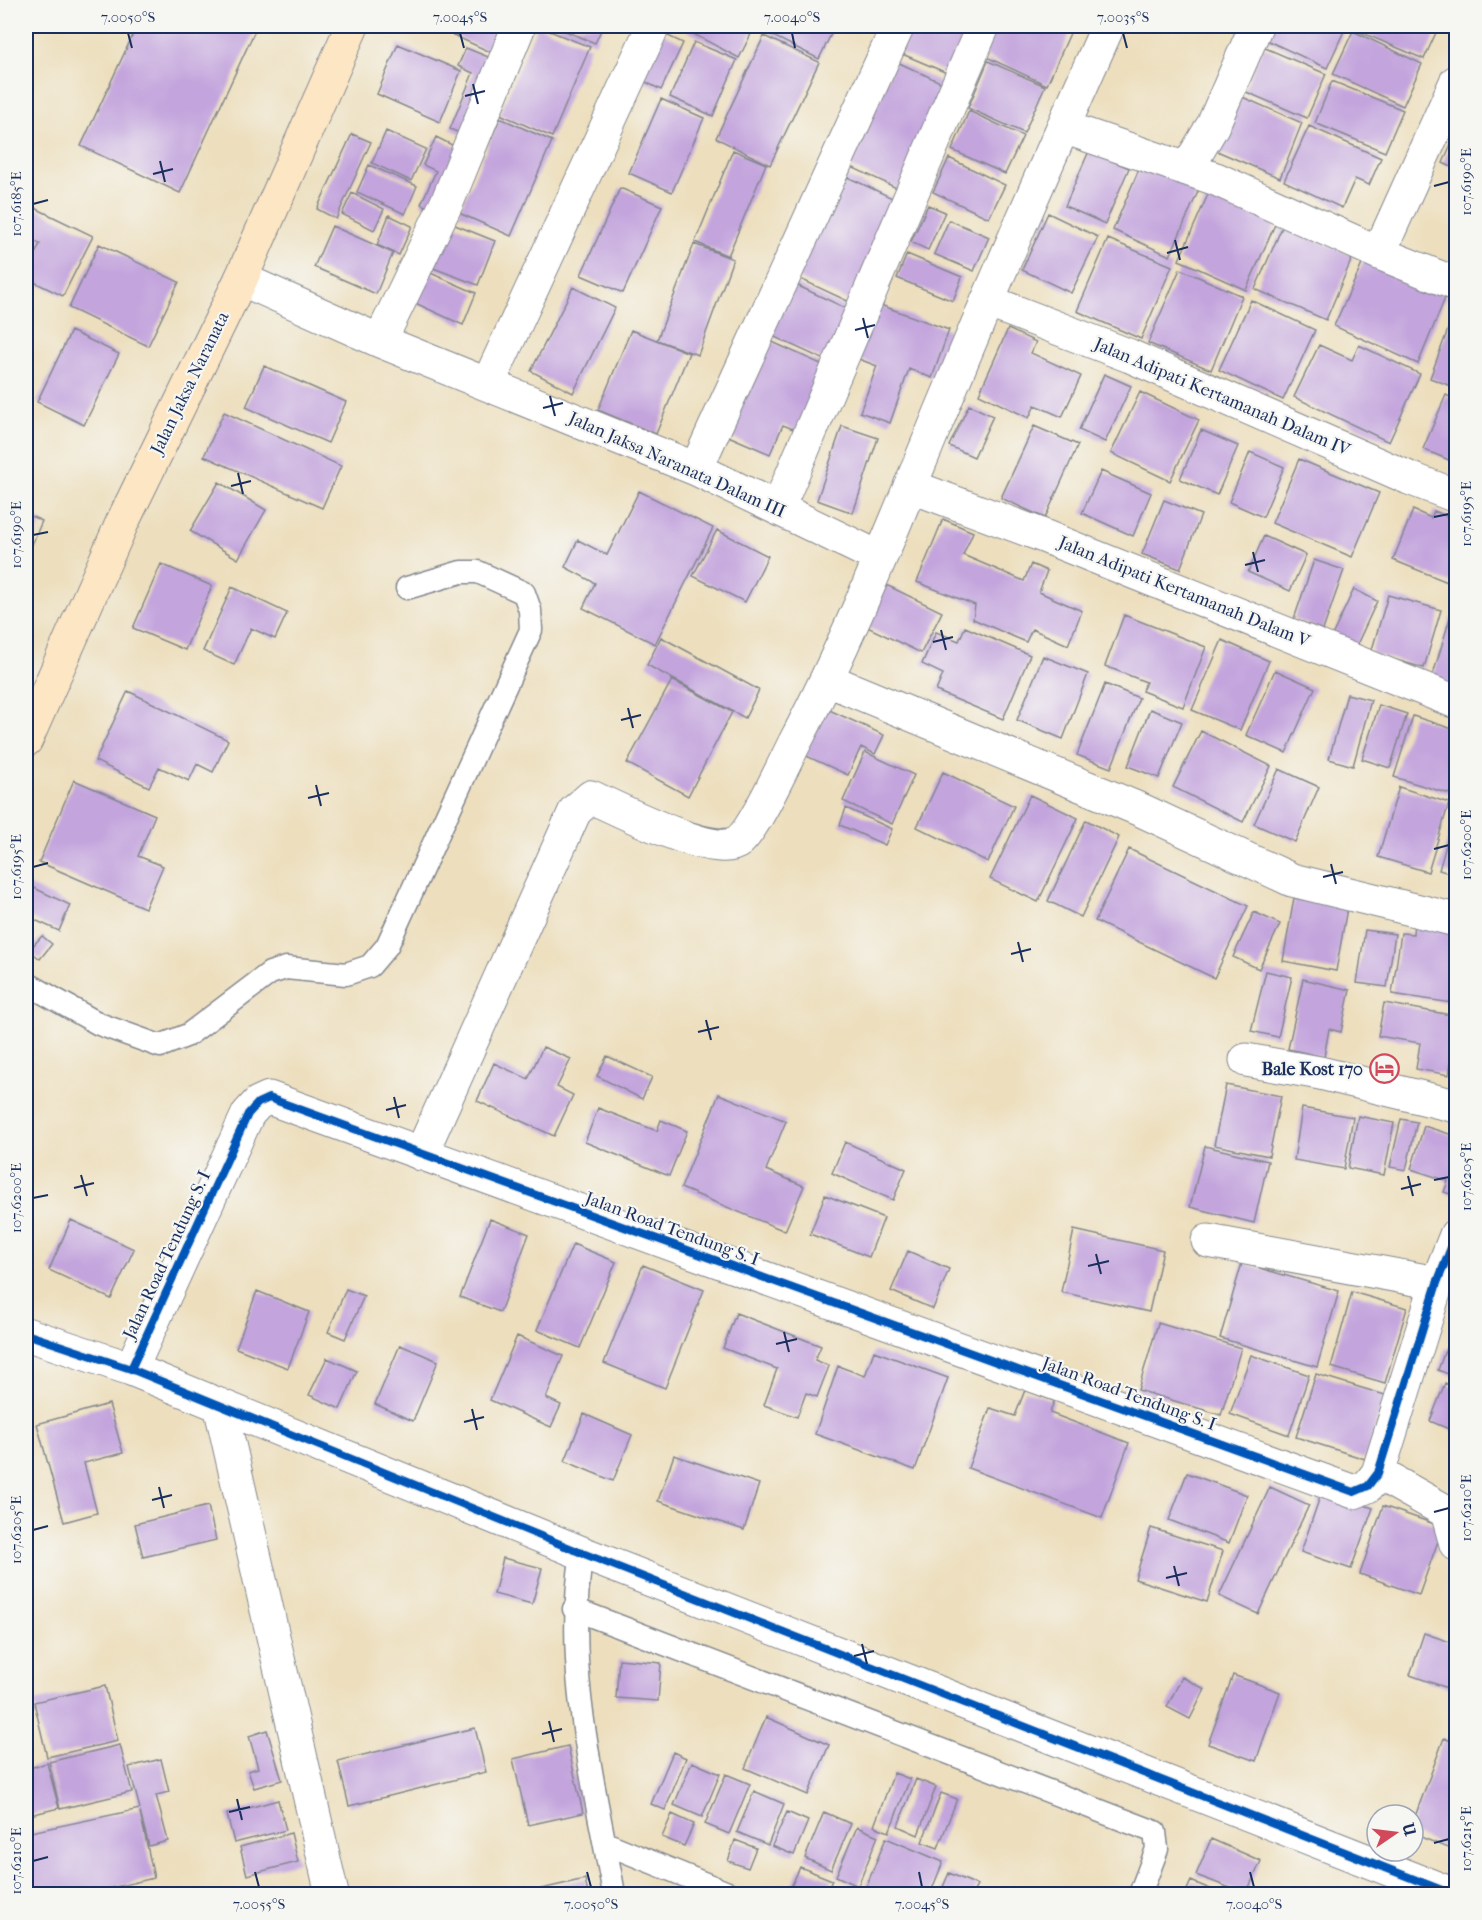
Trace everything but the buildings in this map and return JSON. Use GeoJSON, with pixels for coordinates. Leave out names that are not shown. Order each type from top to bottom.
{"type":"FeatureCollection","features":[{"type":"Feature","properties":{"kind":"main road","name":"Jalan Jaksa Naranata"},"geometry":{"type":"LineString","coordinates":[[26,740],[122,523],[241,279],[352,26]]}},
{"type":"Feature","properties":{"kind":"street"},"geometry":{"type":"LineString","coordinates":[[380,341],[448,200],[519,26]]}},
{"type":"Feature","properties":{"kind":"street"},"geometry":{"type":"LineString","coordinates":[[488,384],[653,26]]}},
{"type":"Feature","properties":{"kind":"street"},"geometry":{"type":"LineString","coordinates":[[696,469],[897,26]]}},
{"type":"Feature","properties":{"kind":"street"},"geometry":{"type":"LineString","coordinates":[[778,508],[983,26]]}},
{"type":"Feature","properties":{"kind":"street"},"geometry":{"type":"LineString","coordinates":[[421,1154],[575,811],[582,802],[591,796],[681,836],[713,846],[726,846],[740,840],[759,810],[828,680],[987,301],[1107,26]]}},
{"type":"Feature","properties":{"kind":"street"},"geometry":{"type":"LineString","coordinates":[[1187,169],[1213,125],[1256,26]]}},
{"type":"Feature","properties":{"kind":"street"},"geometry":{"type":"LineString","coordinates":[[1379,253],[1456,82]]}},
{"type":"Feature","properties":{"kind":"street"},"geometry":{"type":"LineString","coordinates":[[1063,127],[1216,179],[1379,253],[1456,284]]}},
{"type":"Feature","properties":{"kind":"street","name":"Jalan Jaksa Naranata Dalam III"},"geometry":{"type":"LineString","coordinates":[[241,279],[380,341],[696,469],[880,558]]}},
{"type":"Feature","properties":{"kind":"street","name":"Jalan Adipati Kertamanah Dalam IV"},"geometry":{"type":"LineString","coordinates":[[987,301],[1130,356],[1409,478],[1456,496]]}},
{"type":"Feature","properties":{"kind":"street","name":"Jalan Adipati Kertamanah Dalam V"},"geometry":{"type":"LineString","coordinates":[[910,486],[1036,533],[1456,702]]}},
{"type":"Feature","properties":{"kind":"street"},"geometry":{"type":"LineString","coordinates":[[828,680],[1141,810],[1292,880],[1456,920]]}},
{"type":"Feature","properties":{"kind":"street"},"geometry":{"type":"LineString","coordinates":[[1246,1060],[1320,1073],[1456,1106]]}},
{"type":"Feature","properties":{"kind":"street","name":"Jalan Road Tendung S. I"},"geometry":{"type":"LineString","coordinates":[[131,1369],[248,1114],[258,1103],[269,1098],[421,1154],[1447,1512],[1456,1544]]}},
{"type":"Feature","properties":{"kind":"street"},"geometry":{"type":"LineString","coordinates":[[1366,1482],[1456,1235]]}},
{"type":"Feature","properties":{"kind":"street"},"geometry":{"type":"LineString","coordinates":[[1208,1241],[1437,1283]]}},
{"type":"Feature","properties":{"kind":"street"},"geometry":{"type":"LineString","coordinates":[[26,1334],[131,1369],[582,1553],[1452,1894]]}},
{"type":"Feature","properties":{"kind":"street"},"geometry":{"type":"LineString","coordinates":[[220,1405],[332,1894]]}},
{"type":"Feature","properties":{"kind":"lane"},"geometry":{"type":"LineString","coordinates":[[26,983],[99,1024],[160,1046],[188,1035],[278,970],[286,968],[346,974],[370,966],[387,946],[531,630],[530,610],[524,593],[478,572],[461,572],[407,588]]}},
{"type":"Feature","properties":{"kind":"lane"},"geometry":{"type":"LineString","coordinates":[[582,1553],[574,1609],[577,1683],[614,1894]]}},
{"type":"Feature","properties":{"kind":"lane"},"geometry":{"type":"LineString","coordinates":[[574,1609],[1155,1832],[1157,1849],[1140,1894]]}},
{"type":"Feature","properties":{"kind":"lane"},"geometry":{"type":"LineString","coordinates":[[605,1843],[730,1894]]}},
{"type":"Feature","properties":{"kind":"cycle path"},"geometry":{"type":"LineString","coordinates":[[131,1369],[248,1114],[258,1103],[269,1098],[1354,1492],[1368,1486],[1378,1473],[1437,1283],[1456,1235]]}},
{"type":"Feature","properties":{"kind":"cycle path"},"geometry":{"type":"LineString","coordinates":[[26,1334],[131,1369],[582,1553],[1452,1894]]}},
{"type":"Feature","properties":{"kind":"place","name":"Bale Kost 170"},"geometry":{"type":"Point","coordinates":[1384,1069]}}]}
